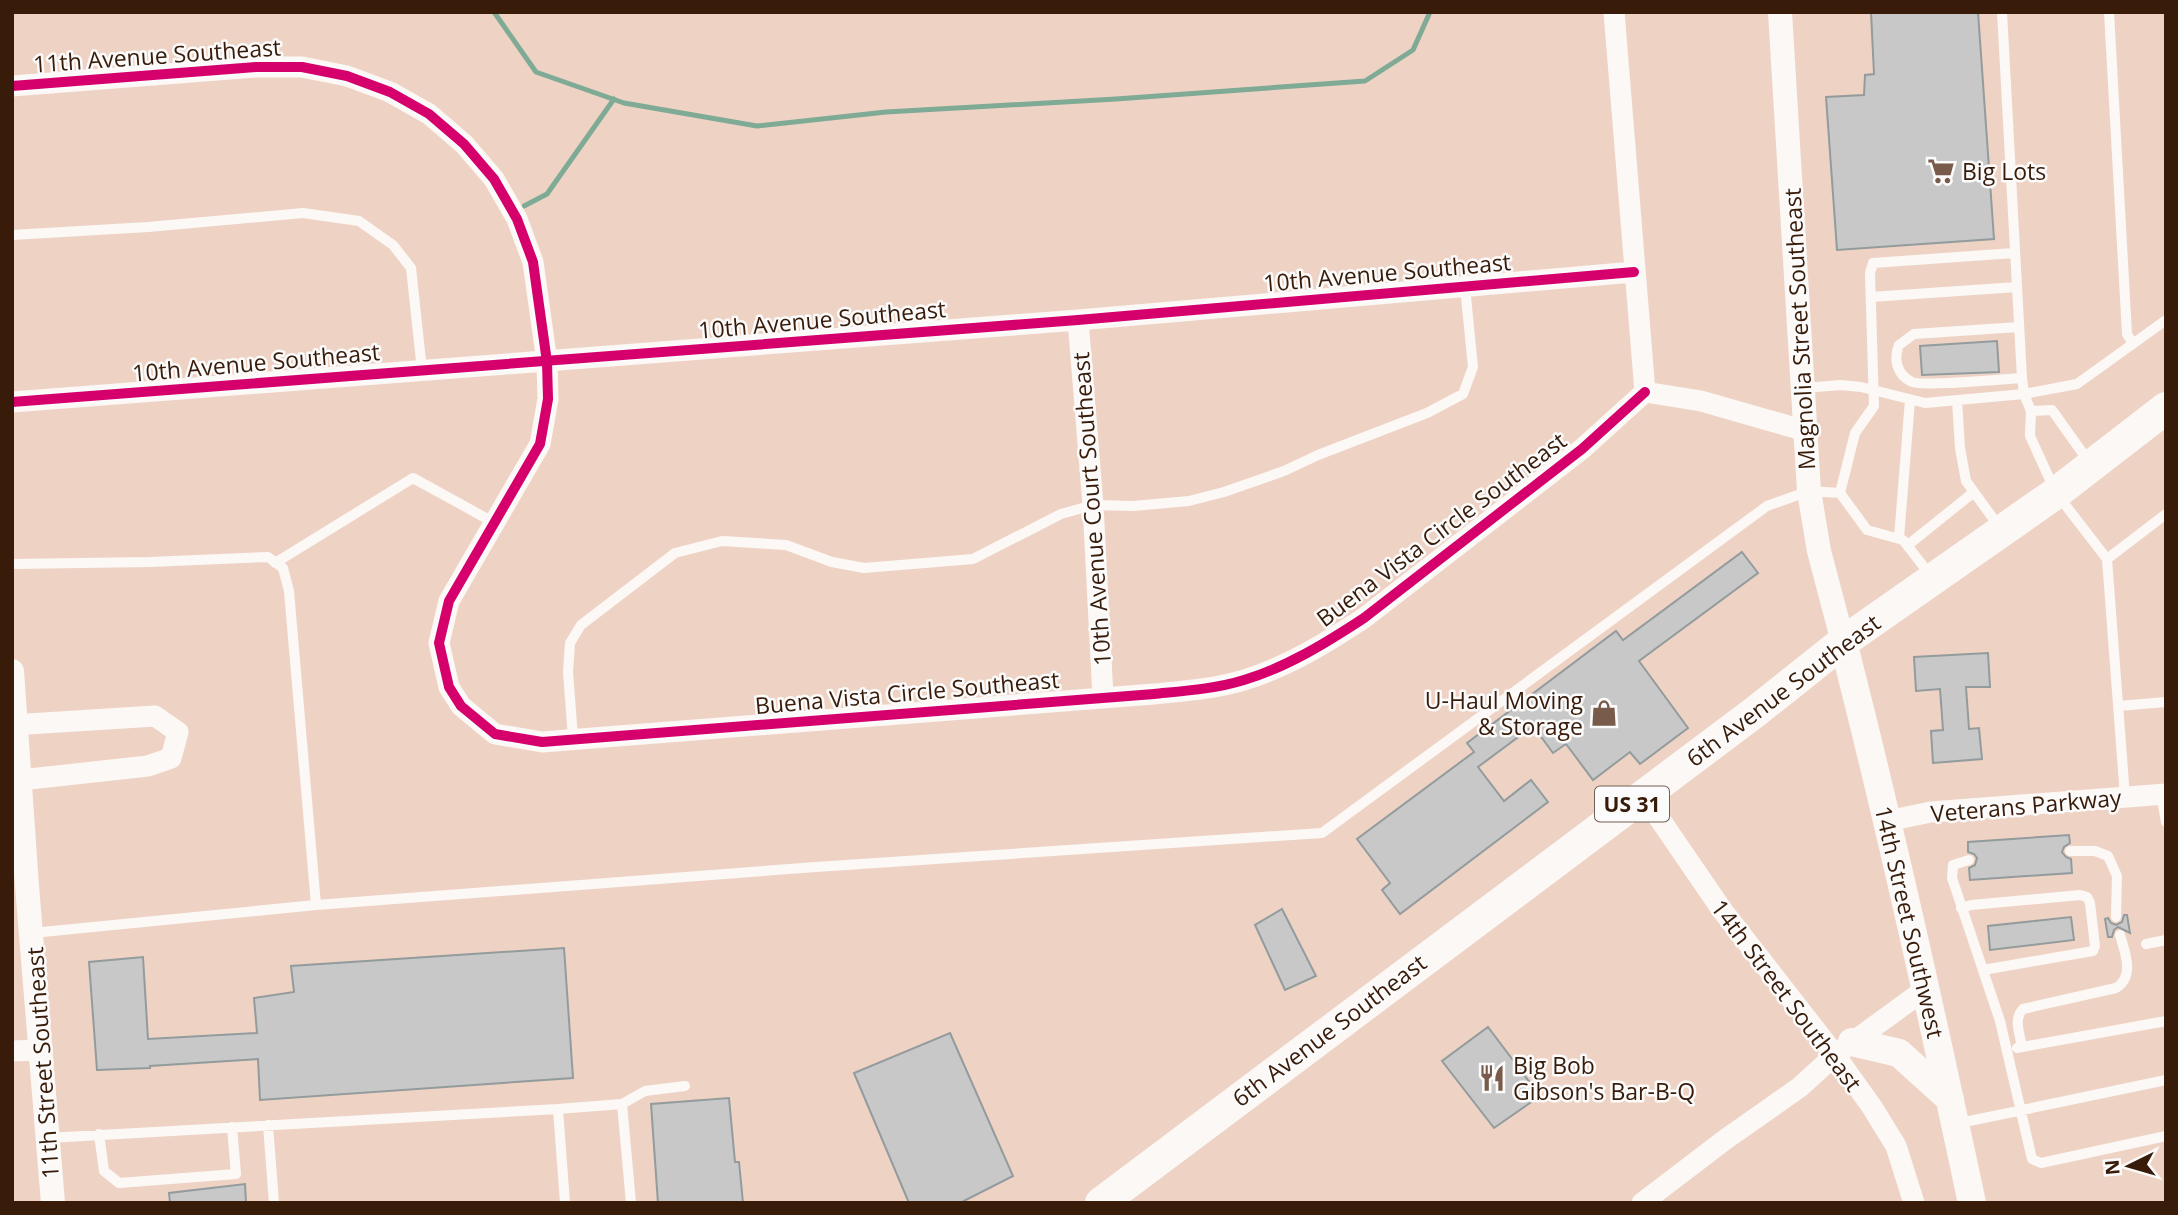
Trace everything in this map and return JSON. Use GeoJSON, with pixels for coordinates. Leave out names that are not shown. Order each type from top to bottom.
{"type":"FeatureCollection","features":[{"type":"Feature","properties":{"kind":"main road","name":"6th Avenue Southeast"},"geometry":{"type":"LineString","coordinates":[[1101,1203],[1452,937],[1644,796],[1843,642],[2056,493],[2166,408]]}},
{"type":"Feature","properties":{"kind":"main road","name":"14th Street Southwest"},"geometry":{"type":"LineString","coordinates":[[1843,642],[1927,988],[1972,1203]]}},
{"type":"Feature","properties":{"kind":"main road"},"geometry":{"type":"LineString","coordinates":[[1843,1049],[1899,1053],[1952,1111]]}},
{"type":"Feature","properties":{"kind":"street"},"geometry":{"type":"LineString","coordinates":[[1614,12],[1645,391],[1701,401],[1806,431]]}},
{"type":"Feature","properties":{"kind":"street","name":"Magnolia Street Southeast"},"geometry":{"type":"LineString","coordinates":[[1780,12],[1809,491],[1819,551],[1843,642]]}},
{"type":"Feature","properties":{"kind":"street","name":"11th Avenue Southeast"},"geometry":{"type":"LineString","coordinates":[[12,86],[256,67],[291,67],[347,76],[390,92],[429,114],[464,144],[494,179],[511,209],[533,262],[547,362]]}},
{"type":"Feature","properties":{"kind":"street","name":"10th Avenue Southeast"},"geometry":{"type":"LineString","coordinates":[[12,402],[1079,320],[1634,272]]}},
{"type":"Feature","properties":{"kind":"street","name":"10th Avenue Court Southeast"},"geometry":{"type":"LineString","coordinates":[[1079,320],[1093,505],[1103,697]]}},
{"type":"Feature","properties":{"kind":"street","name":"Buena Vista Circle Southeast"},"geometry":{"type":"LineString","coordinates":[[547,362],[548,398],[540,444],[449,601],[439,643],[449,687],[461,706],[495,734],[542,742],[1199,690],[1243,681],[1286,664],[1326,643],[1364,618],[1582,449],[1645,391]]}},
{"type":"Feature","properties":{"kind":"street","name":"11th Street Southeast"},"geometry":{"type":"LineString","coordinates":[[12,671],[20,780],[19,887],[32,933],[53,1203]]}},
{"type":"Feature","properties":{"kind":"street"},"geometry":{"type":"LineString","coordinates":[[14,725],[156,716],[178,732],[171,758],[148,766],[20,780]]}},
{"type":"Feature","properties":{"kind":"street","name":"Veterans Parkway"},"geometry":{"type":"LineString","coordinates":[[1887,821],[1931,812],[2164,794]]}},
{"type":"Feature","properties":{"kind":"street","name":"14th Street Southeast"},"geometry":{"type":"LineString","coordinates":[[1644,796],[1722,910],[1843,1049],[1872,1107],[1896,1146],[1914,1203]]}},
{"type":"Feature","properties":{"kind":"street"},"geometry":{"type":"LineString","coordinates":[[1642,1203],[1800,1087],[1843,1049],[1927,988]]}},
{"type":"Feature","properties":{"kind":"street"},"geometry":{"type":"LineString","coordinates":[[12,1051],[42,1050]]}},
{"type":"Feature","properties":{"kind":"lane"},"geometry":{"type":"LineString","coordinates":[[2002,12],[2022,378],[2024,394],[2031,411],[2030,436],[2056,493],[2107,559],[2125,797]]}},
{"type":"Feature","properties":{"kind":"lane"},"geometry":{"type":"LineString","coordinates":[[2109,12],[2127,334],[2133,344]]}},
{"type":"Feature","properties":{"kind":"lane"},"geometry":{"type":"LineString","coordinates":[[12,235],[148,227],[303,213],[359,221],[393,245],[411,268],[422,370]]}},
{"type":"Feature","properties":{"kind":"lane"},"geometry":{"type":"LineString","coordinates":[[1840,493],[1855,433],[1872,412],[1875,391],[1871,267],[1878,261],[2014,253]]}},
{"type":"Feature","properties":{"kind":"lane"},"geometry":{"type":"LineString","coordinates":[[573,738],[568,672],[570,643],[581,625],[675,552],[722,541],[786,545],[832,562],[864,569],[973,559],[1060,514],[1093,505],[1133,506],[1178,502],[1224,492],[1284,471],[1427,413],[1463,394],[1473,367],[1465,287]]}},
{"type":"Feature","properties":{"kind":"lane"},"geometry":{"type":"LineString","coordinates":[[1871,297],[2017,287]]}},
{"type":"Feature","properties":{"kind":"lane"},"geometry":{"type":"LineString","coordinates":[[1804,388],[1841,386],[1926,403],[2024,394],[2077,384],[2166,320]]}},
{"type":"Feature","properties":{"kind":"lane"},"geometry":{"type":"LineString","coordinates":[[2019,327],[1914,334],[1899,345],[1896,360],[1903,376],[1919,384],[2022,378]]}},
{"type":"Feature","properties":{"kind":"lane"},"geometry":{"type":"LineString","coordinates":[[1903,541],[1910,400]]}},
{"type":"Feature","properties":{"kind":"lane"},"geometry":{"type":"LineString","coordinates":[[1957,400],[1960,448],[1966,481],[2002,530]]}},
{"type":"Feature","properties":{"kind":"lane"},"geometry":{"type":"LineString","coordinates":[[2031,411],[2052,410],[2091,466]]}},
{"type":"Feature","properties":{"kind":"lane"},"geometry":{"type":"LineString","coordinates":[[275,563],[413,478],[493,522]]}},
{"type":"Feature","properties":{"kind":"lane"},"geometry":{"type":"LineString","coordinates":[[32,933],[317,905],[816,867],[1322,833],[1767,506],[1809,491],[1840,493]]}},
{"type":"Feature","properties":{"kind":"lane"},"geometry":{"type":"LineString","coordinates":[[1903,541],[1975,492]]}},
{"type":"Feature","properties":{"kind":"lane"},"geometry":{"type":"LineString","coordinates":[[1840,493],[1867,530],[1903,541],[1933,579]]}},
{"type":"Feature","properties":{"kind":"lane"},"geometry":{"type":"LineString","coordinates":[[2107,559],[2166,514]]}},
{"type":"Feature","properties":{"kind":"lane"},"geometry":{"type":"LineString","coordinates":[[12,564],[268,557],[283,568],[289,591],[317,905]]}},
{"type":"Feature","properties":{"kind":"lane"},"geometry":{"type":"LineString","coordinates":[[2118,706],[2166,702]]}},
{"type":"Feature","properties":{"kind":"lane"},"geometry":{"type":"LineString","coordinates":[[2164,794],[2166,822]]}},
{"type":"Feature","properties":{"kind":"lane"},"geometry":{"type":"LineString","coordinates":[[2070,851],[2095,850],[2108,856],[2117,876],[2116,917]]}},
{"type":"Feature","properties":{"kind":"lane"},"geometry":{"type":"LineString","coordinates":[[1969,860],[1952,865],[1951,871],[2000,1021],[2032,1159],[2036,1162],[2166,1136]]}},
{"type":"Feature","properties":{"kind":"lane"},"geometry":{"type":"LineString","coordinates":[[1961,908],[2080,895],[2087,897],[2090,903],[2095,946],[2093,951],[1983,970]]}},
{"type":"Feature","properties":{"kind":"lane"},"geometry":{"type":"LineString","coordinates":[[2022,1047],[2018,1014],[2023,1009],[2116,988],[2123,984],[2127,978],[2126,957],[2120,935]]}},
{"type":"Feature","properties":{"kind":"lane"},"geometry":{"type":"LineString","coordinates":[[2146,944],[2166,940]]}},
{"type":"Feature","properties":{"kind":"lane"},"geometry":{"type":"LineString","coordinates":[[2007,1051],[2166,1021]]}},
{"type":"Feature","properties":{"kind":"lane"},"geometry":{"type":"LineString","coordinates":[[1952,1111],[2020,1111],[2166,1080]]}},
{"type":"Feature","properties":{"kind":"lane"},"geometry":{"type":"LineString","coordinates":[[48,1138],[558,1110],[622,1104],[645,1091],[685,1086]]}},
{"type":"Feature","properties":{"kind":"lane"},"geometry":{"type":"LineString","coordinates":[[622,1104],[631,1203]]}},
{"type":"Feature","properties":{"kind":"lane"},"geometry":{"type":"LineString","coordinates":[[558,1110],[565,1203]]}},
{"type":"Feature","properties":{"kind":"lane"},"geometry":{"type":"LineString","coordinates":[[268,1125],[274,1203]]}},
{"type":"Feature","properties":{"kind":"lane"},"geometry":{"type":"LineString","coordinates":[[99,1134],[104,1171],[119,1183],[236,1174],[232,1127]]}},
{"type":"Feature","properties":{"kind":"building"},"geometry":{"type":"Polygon","coordinates":[[[1871,12],[1978,12],[1994,239],[1837,250],[1826,97],[1864,95],[1865,75],[1874,74],[1871,12]]]}},
{"type":"Feature","properties":{"kind":"building"},"geometry":{"type":"Polygon","coordinates":[[[1997,341],[1999,372],[1922,375],[1920,346],[1997,341]]]}},
{"type":"Feature","properties":{"kind":"building"},"geometry":{"type":"Polygon","coordinates":[[[1742,552],[1758,573],[1639,661],[1688,728],[1640,764],[1630,752],[1593,780],[1566,744],[1553,753],[1533,726],[1478,767],[1504,801],[1531,780],[1548,802],[1400,914],[1382,890],[1390,883],[1357,839],[1474,752],[1467,743],[1616,631],[1623,640],[1742,552]]]}},
{"type":"Feature","properties":{"kind":"building"},"geometry":{"type":"Polygon","coordinates":[[[1988,653],[1990,687],[1966,687],[1969,729],[1979,728],[1982,759],[1933,763],[1931,731],[1943,730],[1940,689],[1916,691],[1914,657],[1988,653]]]}},
{"type":"Feature","properties":{"kind":"building"},"geometry":{"type":"Polygon","coordinates":[[[2069,835],[2070,843],[2062,852],[2071,859],[2072,873],[1970,880],[1969,868],[1975,865],[1977,858],[1968,852],[1968,842],[2069,835]]]}},
{"type":"Feature","properties":{"kind":"building"},"geometry":{"type":"Polygon","coordinates":[[[1282,909],[1316,976],[1285,990],[1255,925],[1282,909]]]}},
{"type":"Feature","properties":{"kind":"building"},"geometry":{"type":"Polygon","coordinates":[[[2124,915],[2127,915],[2130,933],[2118,927],[2112,937],[2108,937],[2105,919],[2108,918],[2116,925],[2122,922],[2124,915]]]}},
{"type":"Feature","properties":{"kind":"building"},"geometry":{"type":"Polygon","coordinates":[[[2071,917],[2074,940],[1990,950],[1988,926],[2071,917]]]}},
{"type":"Feature","properties":{"kind":"building"},"geometry":{"type":"Polygon","coordinates":[[[564,948],[573,1078],[260,1100],[258,1059],[97,1070],[89,962],[143,957],[148,1039],[257,1033],[254,998],[294,992],[291,966],[564,948]]]}},
{"type":"Feature","properties":{"kind":"building","name":"Big Bob Gibson's Bar-B-Q"},"geometry":{"type":"Polygon","coordinates":[[[1488,1027],[1540,1096],[1494,1128],[1442,1061],[1488,1027]]]}},
{"type":"Feature","properties":{"kind":"building"},"geometry":{"type":"Polygon","coordinates":[[[950,1033],[1013,1176],[960,1203],[909,1203],[854,1073],[950,1033]]]}},
{"type":"Feature","properties":{"kind":"building"},"geometry":{"type":"Polygon","coordinates":[[[729,1098],[735,1162],[739,1162],[743,1203],[658,1203],[651,1104],[729,1098]]]}},
{"type":"Feature","properties":{"kind":"building"},"geometry":{"type":"Polygon","coordinates":[[[245,1184],[246,1203],[170,1203],[169,1193],[245,1184]]]}},
{"type":"Feature","properties":{"kind":"waterway"},"geometry":{"type":"LineString","coordinates":[[494,12],[536,72],[624,103],[757,126],[886,112],[1365,81],[1413,50],[1430,12]]}},
{"type":"Feature","properties":{"kind":"waterway"},"geometry":{"type":"LineString","coordinates":[[524,206],[547,194],[614,99]]}},
{"type":"Feature","properties":{"kind":"cycle path"},"geometry":{"type":"LineString","coordinates":[[12,86],[256,67],[302,67],[347,76],[390,92],[429,114],[464,144],[494,179],[517,219],[533,262],[547,362],[548,399],[540,444],[449,601],[439,643],[449,687],[461,706],[495,734],[542,742],[1154,694],[1211,688],[1244,680],[1306,654],[1364,618],[1582,449],[1645,392]]}},
{"type":"Feature","properties":{"kind":"cycle path"},"geometry":{"type":"LineString","coordinates":[[12,402],[1078,320],[1634,272]]}},
{"type":"Feature","properties":{"kind":"place","name":"Big Lots"},"geometry":{"type":"Point","coordinates":[1941,171]}},
{"type":"Feature","properties":{"kind":"place","name":"U-Haul Moving & Storage"},"geometry":{"type":"Point","coordinates":[1604,713]}},
{"type":"Feature","properties":{"kind":"place","name":"Big Bob Gibson's Bar-B-Q"},"geometry":{"type":"Point","coordinates":[1492,1078]}}]}
